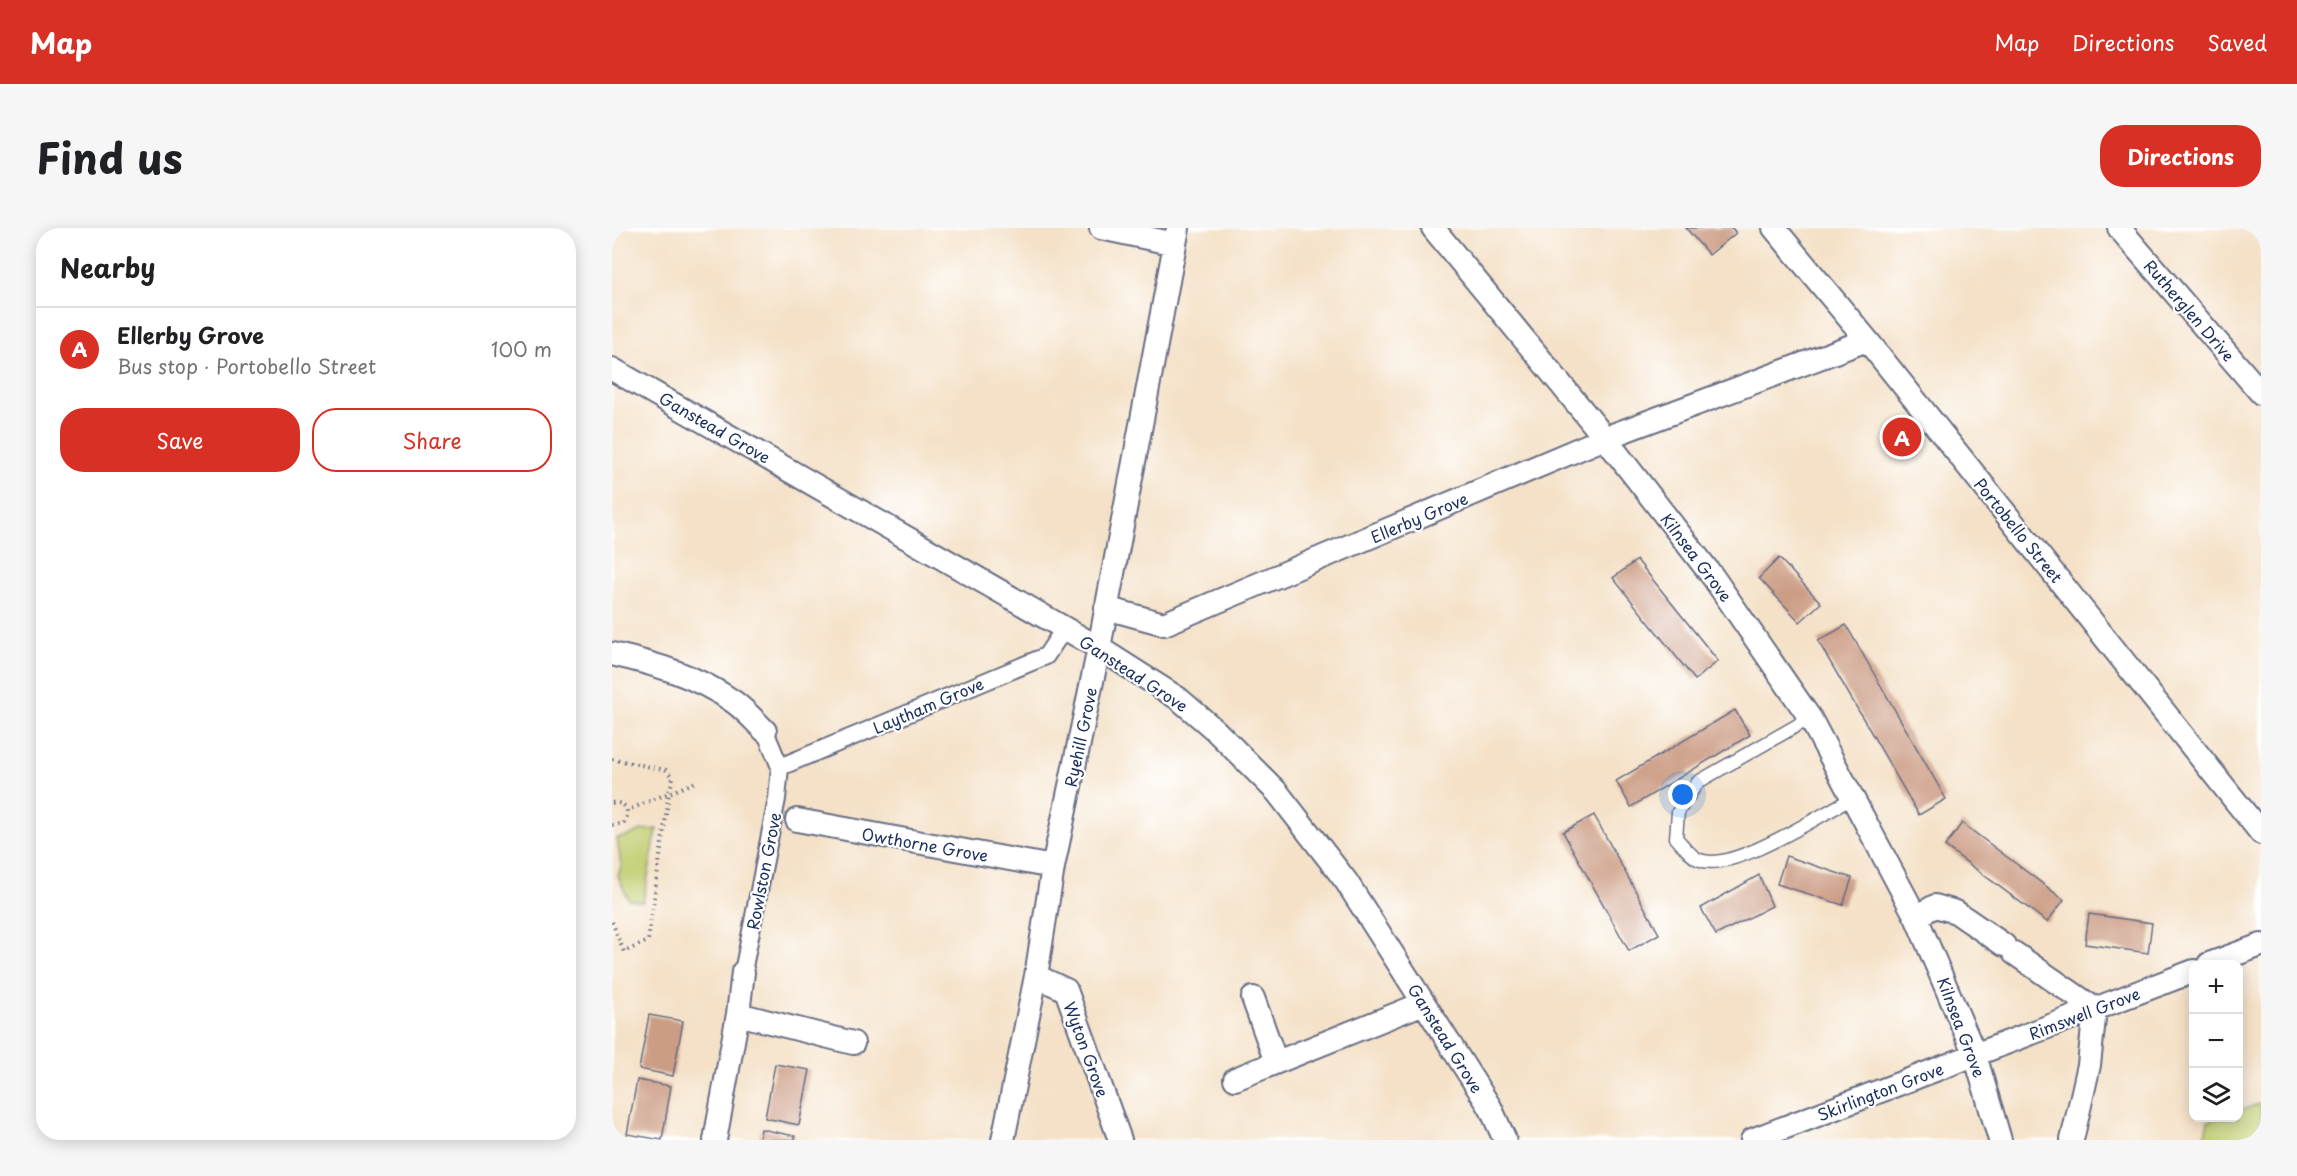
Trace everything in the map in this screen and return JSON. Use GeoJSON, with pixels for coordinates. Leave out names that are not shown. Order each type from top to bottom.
{"type":"FeatureCollection","features":[{"type":"Feature","properties":{"kind":"street"},"geometry":{"type":"LineString","coordinates":[[1101,228],[1177,236]]}},
{"type":"Feature","properties":{"kind":"street","name":"Kilnsea Grove"},"geometry":{"type":"LineString","coordinates":[[1433,228],[1605,438],[1713,577],[1810,718],[1916,917],[1975,1055],[2000,1140]]}},
{"type":"Feature","properties":{"kind":"street","name":"Portobello Street"},"geometry":{"type":"LineString","coordinates":[[1774,228],[1867,340],[2261,833]]}},
{"type":"Feature","properties":{"kind":"street","name":"Rutherglen Drive"},"geometry":{"type":"LineString","coordinates":[[2119,228],[2261,393]]}},
{"type":"Feature","properties":{"kind":"street","name":"Ryehill Grove"},"geometry":{"type":"LineString","coordinates":[[1003,1140],[1036,976],[1053,867],[1099,648],[1177,236]]}},
{"type":"Feature","properties":{"kind":"street","name":"Ellerby Grove"},"geometry":{"type":"LineString","coordinates":[[1106,608],[1164,624],[1605,438],[1867,340]]}},
{"type":"Feature","properties":{"kind":"street","name":"Ganstead Grove"},"geometry":{"type":"LineString","coordinates":[[617,378],[1099,648],[1179,699],[1215,730],[1276,792],[1346,881],[1490,1107],[1505,1140]]}},
{"type":"Feature","properties":{"kind":"street","name":"Laytham Grove"},"geometry":{"type":"LineString","coordinates":[[780,767],[1046,656],[1064,629]]}},
{"type":"Feature","properties":{"kind":"street"},"geometry":{"type":"LineString","coordinates":[[612,654],[664,667],[707,685],[736,703],[765,731]]}},
{"type":"Feature","properties":{"kind":"street","name":"Rowlston Grove"},"geometry":{"type":"LineString","coordinates":[[715,1140],[738,1014],[743,972],[777,799],[780,767],[765,731]]}},
{"type":"Feature","properties":{"kind":"street","name":"Owthorne Grove"},"geometry":{"type":"LineString","coordinates":[[797,820],[1053,867]]}},
{"type":"Feature","properties":{"kind":"street"},"geometry":{"type":"LineString","coordinates":[[1916,917],[1935,906],[1956,912],[2095,1009],[2089,1065],[2072,1140]]}},
{"type":"Feature","properties":{"kind":"street"},"geometry":{"type":"LineString","coordinates":[[2220,960],[2261,945]]}},
{"type":"Feature","properties":{"kind":"street","name":"Rimswell Grove"},"geometry":{"type":"LineString","coordinates":[[1975,1055],[2189,972]]}},
{"type":"Feature","properties":{"kind":"street","name":"Wyton Grove"},"geometry":{"type":"LineString","coordinates":[[1036,976],[1066,990],[1120,1140]]}},
{"type":"Feature","properties":{"kind":"street"},"geometry":{"type":"LineString","coordinates":[[1253,998],[1276,1062]]}},
{"type":"Feature","properties":{"kind":"street"},"geometry":{"type":"LineString","coordinates":[[1235,1079],[1424,1003]]}},
{"type":"Feature","properties":{"kind":"street"},"geometry":{"type":"LineString","coordinates":[[738,1014],[854,1043]]}},
{"type":"Feature","properties":{"kind":"street","name":"Skirlington Grove"},"geometry":{"type":"LineString","coordinates":[[1752,1140],[1975,1055]]}},
{"type":"Feature","properties":{"kind":"lane"},"geometry":{"type":"LineString","coordinates":[[1810,718],[1698,782],[1678,813],[1676,838],[1698,860],[1719,863],[1744,856],[1853,798]]}},
{"type":"Feature","properties":{"kind":"path"},"geometry":{"type":"LineString","coordinates":[[612,759],[666,770],[673,778],[648,941],[624,952],[612,922]]}},
{"type":"Feature","properties":{"kind":"path"},"geometry":{"type":"LineString","coordinates":[[628,810],[696,782]]}},
{"type":"Feature","properties":{"kind":"path"},"geometry":{"type":"LineString","coordinates":[[612,802],[624,804],[628,810],[628,817],[624,823],[612,825]]}},
{"type":"Feature","properties":{"kind":"green space"},"geometry":{"type":"Polygon","coordinates":[[[657,829],[643,902],[628,899],[618,876],[621,866],[617,838],[641,830],[657,829]]]}},
{"type":"Feature","properties":{"kind":"green space"},"geometry":{"type":"Polygon","coordinates":[[[2261,1103],[2261,1140],[2204,1140],[2208,1122],[2243,1122],[2243,1110],[2261,1103]]]}},
{"type":"Feature","properties":{"kind":"building"},"geometry":{"type":"Polygon","coordinates":[[[1686,228],[1732,228],[1736,233],[1709,255],[1686,228]]]}},
{"type":"Feature","properties":{"kind":"building"},"geometry":{"type":"Polygon","coordinates":[[[1779,558],[1821,603],[1800,622],[1759,578],[1779,558]]]}},
{"type":"Feature","properties":{"kind":"building"},"geometry":{"type":"Polygon","coordinates":[[[1637,560],[1718,661],[1695,680],[1613,578],[1637,560]]]}},
{"type":"Feature","properties":{"kind":"building"},"geometry":{"type":"Polygon","coordinates":[[[1846,625],[1946,799],[1919,815],[1818,641],[1846,625]]]}},
{"type":"Feature","properties":{"kind":"building"},"geometry":{"type":"Polygon","coordinates":[[[1735,710],[1750,735],[1631,807],[1616,781],[1735,710]]]}},
{"type":"Feature","properties":{"kind":"building"},"geometry":{"type":"Polygon","coordinates":[[[1594,815],[1659,934],[1629,951],[1563,832],[1594,815]]]}},
{"type":"Feature","properties":{"kind":"building"},"geometry":{"type":"Polygon","coordinates":[[[1962,823],[2064,900],[2047,922],[1945,846],[1962,823]]]}},
{"type":"Feature","properties":{"kind":"building"},"geometry":{"type":"Polygon","coordinates":[[[1786,856],[1852,878],[1843,905],[1777,884],[1786,856]]]}},
{"type":"Feature","properties":{"kind":"building"},"geometry":{"type":"Polygon","coordinates":[[[1759,875],[1772,906],[1716,935],[1701,908],[1759,875]]]}},
{"type":"Feature","properties":{"kind":"building"},"geometry":{"type":"Polygon","coordinates":[[[2089,914],[2152,923],[2148,953],[2085,944],[2089,914]]]}},
{"type":"Feature","properties":{"kind":"building"},"geometry":{"type":"Polygon","coordinates":[[[649,1015],[683,1021],[673,1076],[639,1069],[649,1015]]]}},
{"type":"Feature","properties":{"kind":"building"},"geometry":{"type":"Polygon","coordinates":[[[775,1064],[810,1070],[799,1125],[765,1118],[775,1064]]]}},
{"type":"Feature","properties":{"kind":"building"},"geometry":{"type":"Polygon","coordinates":[[[637,1080],[671,1086],[662,1140],[627,1134],[637,1080]]]}},
{"type":"Feature","properties":{"kind":"building"},"geometry":{"type":"Polygon","coordinates":[[[761,1129],[795,1136],[795,1140],[759,1140],[761,1129]]]}},
{"type":"Feature","properties":{"kind":"place","name":"Ellerby Grove"},"geometry":{"type":"Point","coordinates":[1902,437]}}]}
